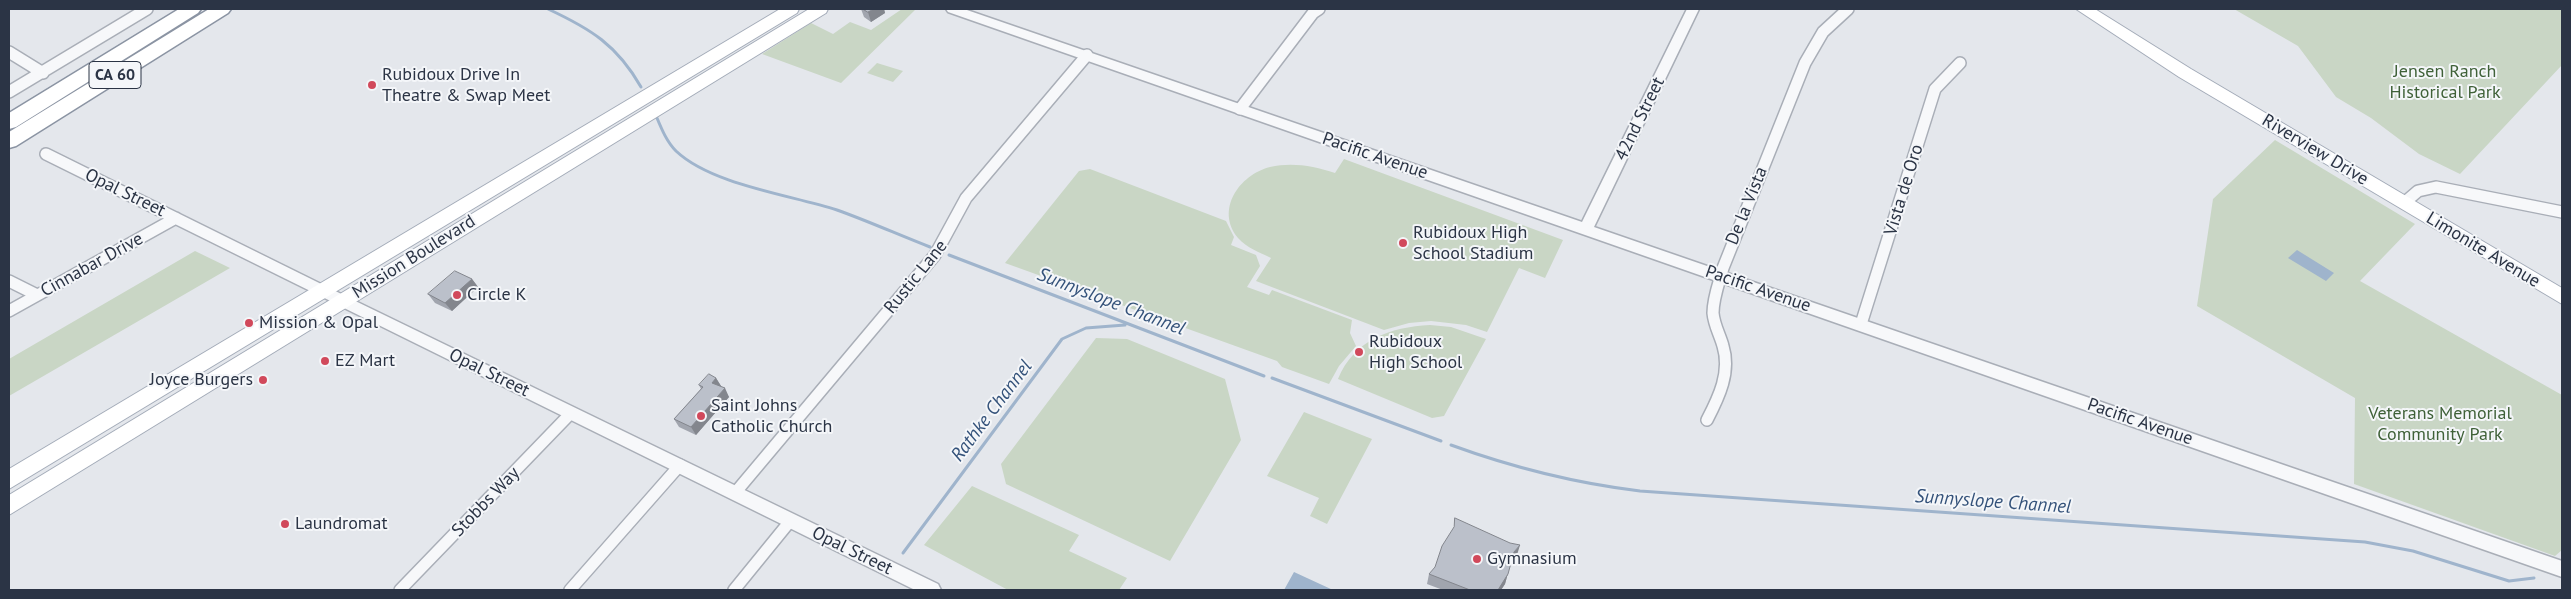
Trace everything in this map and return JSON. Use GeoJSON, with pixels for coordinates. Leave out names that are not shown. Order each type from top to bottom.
{"type":"FeatureCollection","features":[{"type":"Feature","properties":{"kind":"highway","name":"CA 60"},"geometry":{"type":"LineString","coordinates":[[9,122],[192,9]]}},
{"type":"Feature","properties":{"kind":"highway","name":"CA 60"},"geometry":{"type":"LineString","coordinates":[[9,141],[222,9]]}},
{"type":"Feature","properties":{"kind":"main road","name":"Mission Boulevard"},"geometry":{"type":"LineString","coordinates":[[9,480],[790,9]]}},
{"type":"Feature","properties":{"kind":"main road","name":"Mission Boulevard"},"geometry":{"type":"LineString","coordinates":[[9,506],[820,9]]}},
{"type":"Feature","properties":{"kind":"main road","name":"Riverview Drive"},"geometry":{"type":"LineString","coordinates":[[2084,9],[2177,68],[2404,203]]}},
{"type":"Feature","properties":{"kind":"main road","name":"Limonite Avenue"},"geometry":{"type":"LineString","coordinates":[[2404,203],[2562,297]]}},
{"type":"Feature","properties":{"kind":"street"},"geometry":{"type":"LineString","coordinates":[[9,92],[147,9]]}},
{"type":"Feature","properties":{"kind":"street","name":"Pacific Avenue"},"geometry":{"type":"LineString","coordinates":[[952,9],[1861,324],[2562,570]]}},
{"type":"Feature","properties":{"kind":"street"},"geometry":{"type":"LineString","coordinates":[[1301,9],[1316,11]]}},
{"type":"Feature","properties":{"kind":"street","name":"42nd Street"},"geometry":{"type":"LineString","coordinates":[[1586,229],[1693,9]]}},
{"type":"Feature","properties":{"kind":"street","name":"De la Vista"},"geometry":{"type":"LineString","coordinates":[[1707,420],[1722,391],[1726,367],[1724,349],[1714,320],[1714,298],[1721,276],[1804,63],[1823,32],[1848,9]]}},
{"type":"Feature","properties":{"kind":"street"},"geometry":{"type":"LineString","coordinates":[[1240,109],[1316,11]]}},
{"type":"Feature","properties":{"kind":"street"},"geometry":{"type":"LineString","coordinates":[[9,52],[43,72]]}},
{"type":"Feature","properties":{"kind":"street","name":"Rustic Lane"},"geometry":{"type":"LineString","coordinates":[[735,493],[940,250],[952,230],[957,213],[966,198],[1087,55]]}},
{"type":"Feature","properties":{"kind":"street","name":"Vista de Oro"},"geometry":{"type":"LineString","coordinates":[[1861,324],[1935,89],[1960,63]]}},
{"type":"Feature","properties":{"kind":"street","name":"Opal Street"},"geometry":{"type":"LineString","coordinates":[[46,154],[932,590]]}},
{"type":"Feature","properties":{"kind":"street"},"geometry":{"type":"LineString","coordinates":[[2404,203],[2418,190],[2436,187],[2562,212]]}},
{"type":"Feature","properties":{"kind":"street","name":"Cinnabar Drive"},"geometry":{"type":"LineString","coordinates":[[9,311],[176,218]]}},
{"type":"Feature","properties":{"kind":"street"},"geometry":{"type":"LineString","coordinates":[[9,281],[37,295]]}},
{"type":"Feature","properties":{"kind":"street","name":"Stobbs Way"},"geometry":{"type":"LineString","coordinates":[[400,590],[570,412]]}},
{"type":"Feature","properties":{"kind":"street"},"geometry":{"type":"LineString","coordinates":[[570,590],[680,465]]}},
{"type":"Feature","properties":{"kind":"street"},"geometry":{"type":"LineString","coordinates":[[734,590],[791,520]]}},
{"type":"Feature","properties":{"kind":"green space"},"geometry":{"type":"Polygon","coordinates":[[[902,9],[916,9],[841,83],[762,54],[811,23],[833,34],[850,22],[871,30],[902,9]]]}},
{"type":"Feature","properties":{"kind":"green space","name":"Jensen Ranch Historical Park"},"geometry":{"type":"Polygon","coordinates":[[[2234,9],[2562,9],[2562,65],[2460,174],[2419,154],[2371,118],[2336,97],[2298,46],[2234,9]]]}},
{"type":"Feature","properties":{"kind":"green space"},"geometry":{"type":"Polygon","coordinates":[[[877,63],[903,71],[893,82],[867,73],[877,63]]]}},
{"type":"Feature","properties":{"kind":"green space","name":"Veterans Memorial Community Park"},"geometry":{"type":"Polygon","coordinates":[[[2275,140],[2415,224],[2360,281],[2562,395],[2562,550],[2555,556],[2354,484],[2355,398],[2197,306],[2213,199],[2275,140]]]}},
{"type":"Feature","properties":{"kind":"green space","name":"Rubidoux High School Stadium"},"geometry":{"type":"Polygon","coordinates":[[[1344,159],[1563,240],[1545,278],[1519,268],[1487,332],[1466,325],[1431,321],[1409,323],[1384,330],[1256,281],[1271,258],[1245,245],[1238,238],[1232,227],[1229,216],[1230,205],[1240,186],[1259,171],[1270,167],[1286,165],[1303,166],[1335,173],[1344,159]]]}},
{"type":"Feature","properties":{"kind":"green space"},"geometry":{"type":"Polygon","coordinates":[[[1090,169],[1226,221],[1234,237],[1231,245],[1256,255],[1260,266],[1247,287],[1269,295],[1272,290],[1352,320],[1350,333],[1356,346],[1339,366],[1329,384],[1282,367],[1277,361],[1005,263],[1079,171],[1090,169]]]}},
{"type":"Feature","properties":{"kind":"green space"},"geometry":{"type":"Polygon","coordinates":[[[195,251],[230,268],[9,396],[9,359],[195,251]]]}},
{"type":"Feature","properties":{"kind":"green space"},"geometry":{"type":"Polygon","coordinates":[[[1430,325],[1451,327],[1486,339],[1444,416],[1432,418],[1338,379],[1354,354],[1375,338],[1401,329],[1430,325]]]}},
{"type":"Feature","properties":{"kind":"green space"},"geometry":{"type":"Polygon","coordinates":[[[1096,338],[1127,339],[1225,379],[1241,440],[1170,561],[1006,484],[1001,464],[1096,338]]]}},
{"type":"Feature","properties":{"kind":"green space"},"geometry":{"type":"Polygon","coordinates":[[[1304,412],[1372,439],[1327,524],[1310,516],[1319,498],[1267,476],[1304,412]]]}},
{"type":"Feature","properties":{"kind":"green space"},"geometry":{"type":"Polygon","coordinates":[[[972,486],[1079,535],[1069,551],[1127,578],[1119,590],[1008,590],[924,545],[972,486]]]}},
{"type":"Feature","properties":{"kind":"water"},"geometry":{"type":"Polygon","coordinates":[[[2297,250],[2334,273],[2326,281],[2288,258],[2297,250]]]}},
{"type":"Feature","properties":{"kind":"water"},"geometry":{"type":"Polygon","coordinates":[[[1294,572],[1333,590],[1284,590],[1294,572]]]}},
{"type":"Feature","properties":{"kind":"building"},"geometry":{"type":"Polygon","coordinates":[[[863,9],[874,9],[868,12],[863,9]]]}},
{"type":"Feature","properties":{"kind":"building"},"geometry":{"type":"Polygon","coordinates":[[[455,271],[472,279],[445,303],[428,294],[455,271]]]}},
{"type":"Feature","properties":{"kind":"building"},"geometry":{"type":"Polygon","coordinates":[[[709,374],[716,378],[712,383],[725,388],[691,427],[674,419],[703,387],[699,385],[709,374]]]}},
{"type":"Feature","properties":{"kind":"building","name":"Gymnasium"},"geometry":{"type":"Polygon","coordinates":[[[1455,518],[1510,543],[1520,545],[1514,552],[1508,574],[1498,590],[1470,590],[1429,574],[1435,567],[1442,546],[1454,527],[1455,518]]]}},
{"type":"Feature","properties":{"kind":"waterway","name":"Sunnyslope Channel"},"geometry":{"type":"LineString","coordinates":[[548,9],[590,31],[602,40],[632,72],[641,87]]}},
{"type":"Feature","properties":{"kind":"waterway","name":"Sunnyslope Channel"},"geometry":{"type":"LineString","coordinates":[[657,118],[667,140],[676,151],[691,163],[710,172],[753,188],[837,210],[930,247]]}},
{"type":"Feature","properties":{"kind":"waterway","name":"Sunnyslope Channel"},"geometry":{"type":"LineString","coordinates":[[949,255],[1264,376]]}},
{"type":"Feature","properties":{"kind":"waterway","name":"Rathke Channel"},"geometry":{"type":"LineString","coordinates":[[903,553],[1062,339],[1086,328],[1125,325]]}},
{"type":"Feature","properties":{"kind":"waterway","name":"Sunnyslope Channel"},"geometry":{"type":"LineString","coordinates":[[1272,378],[1441,441]]}},
{"type":"Feature","properties":{"kind":"waterway","name":"Sunnyslope Channel"},"geometry":{"type":"LineString","coordinates":[[1451,445],[1544,474],[1591,484],[1640,491],[2365,542],[2413,551],[2509,581],[2534,578]]}},
{"type":"Feature","properties":{"kind":"place","name":"Rubidoux Drive In Theatre & Swap Meet"},"geometry":{"type":"Point","coordinates":[372,85]}},
{"type":"Feature","properties":{"kind":"place","name":"Rubidoux High School Stadium"},"geometry":{"type":"Point","coordinates":[1403,243]}},
{"type":"Feature","properties":{"kind":"place","name":"Circle K"},"geometry":{"type":"Point","coordinates":[457,295]}},
{"type":"Feature","properties":{"kind":"place","name":"Mission & Opal"},"geometry":{"type":"Point","coordinates":[249,323]}},
{"type":"Feature","properties":{"kind":"place","name":"Rubidoux High School"},"geometry":{"type":"Point","coordinates":[1359,352]}},
{"type":"Feature","properties":{"kind":"place","name":"EZ Mart"},"geometry":{"type":"Point","coordinates":[325,361]}},
{"type":"Feature","properties":{"kind":"place","name":"Joyce Burgers"},"geometry":{"type":"Point","coordinates":[263,380]}},
{"type":"Feature","properties":{"kind":"place","name":"Saint Johns Catholic Church"},"geometry":{"type":"Point","coordinates":[701,416]}},
{"type":"Feature","properties":{"kind":"place","name":"Laundromat"},"geometry":{"type":"Point","coordinates":[285,524]}},
{"type":"Feature","properties":{"kind":"place","name":"Gymnasium"},"geometry":{"type":"Point","coordinates":[1477,559]}}]}
